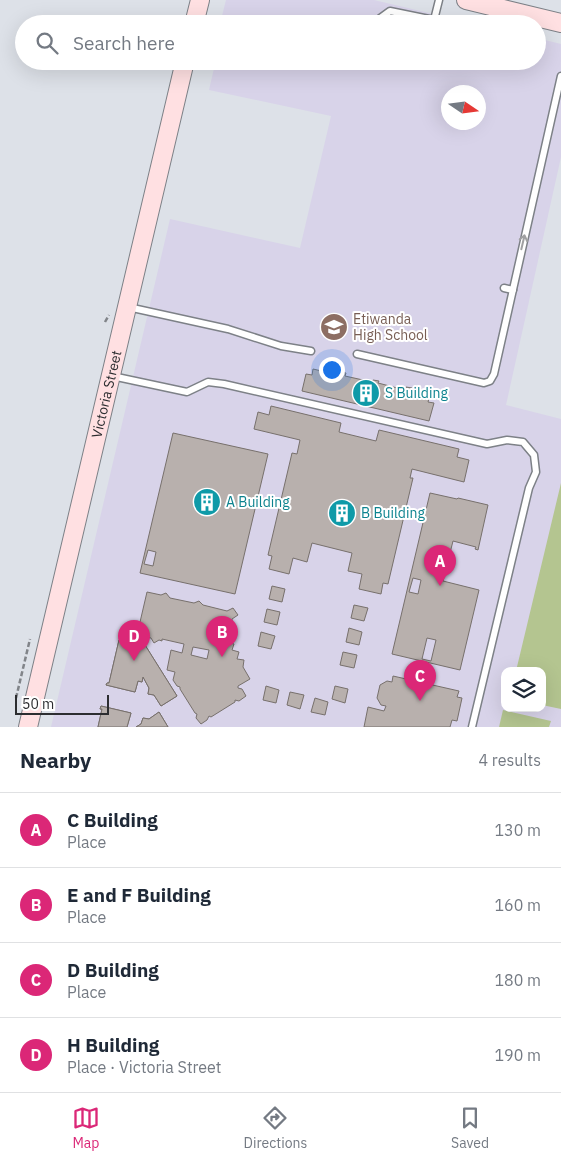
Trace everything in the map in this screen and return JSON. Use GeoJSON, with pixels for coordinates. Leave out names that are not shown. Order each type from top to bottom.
{"type":"FeatureCollection","features":[{"type":"Feature","properties":{"kind":"street"},"geometry":{"type":"LineString","coordinates":[[196,15],[200,0]]}},
{"type":"Feature","properties":{"kind":"street"},"geometry":{"type":"LineString","coordinates":[[466,0],[528,15]]}},
{"type":"Feature","properties":{"kind":"street"},"geometry":{"type":"LineString","coordinates":[[546,19],[561,23]]}},
{"type":"Feature","properties":{"kind":"street","name":"Victoria Street"},"geometry":{"type":"LineString","coordinates":[[28,727],[183,70]]}},
{"type":"Feature","properties":{"kind":"lane"},"geometry":{"type":"LineString","coordinates":[[436,15],[439,0]]}},
{"type":"Feature","properties":{"kind":"lane"},"geometry":{"type":"LineString","coordinates":[[384,15],[390,11],[406,15]]}},
{"type":"Feature","properties":{"kind":"lane"},"geometry":{"type":"LineString","coordinates":[[357,354],[484,383],[490,381],[494,374],[561,76]]}},
{"type":"Feature","properties":{"kind":"lane"},"geometry":{"type":"LineString","coordinates":[[504,288],[512,290]]}},
{"type":"Feature","properties":{"kind":"lane"},"geometry":{"type":"LineString","coordinates":[[127,306],[228,329],[281,346],[311,351]]}},
{"type":"Feature","properties":{"kind":"lane"},"geometry":{"type":"LineString","coordinates":[[111,376],[187,392],[208,382],[224,384],[487,444],[506,440],[523,442],[534,455],[536,472],[529,488],[472,727]]}},
{"type":"Feature","properties":{"kind":"path"},"geometry":{"type":"LineString","coordinates":[[16,698],[30,639]]}},
{"type":"Feature","properties":{"kind":"shaded area"},"geometry":{"type":"Polygon","coordinates":[[[226,0],[374,0],[437,15],[222,15],[226,0]]]}},
{"type":"Feature","properties":{"kind":"shaded area","name":"Etiwanda High School"},"geometry":{"type":"Polygon","coordinates":[[[546,40],[561,44],[561,157],[506,405],[561,419],[561,727],[51,727],[170,219],[300,248],[331,116],[209,90],[214,70],[546,70],[546,40]]]}},
{"type":"Feature","properties":{"kind":"green space"},"geometry":{"type":"Polygon","coordinates":[[[561,483],[561,709],[546,706],[546,667],[517,667],[561,483]]]}},
{"type":"Feature","properties":{"kind":"green space"},"geometry":{"type":"Polygon","coordinates":[[[503,712],[512,712],[551,721],[549,727],[499,727],[503,712]]]}},
{"type":"Feature","properties":{"kind":"building","name":"S Building"},"geometry":{"type":"Polygon","coordinates":[[[313,369],[339,375],[340,372],[346,373],[345,376],[372,382],[373,380],[379,381],[378,383],[405,390],[406,387],[412,388],[412,391],[430,395],[428,402],[434,403],[429,421],[302,391],[306,374],[312,375],[313,369]]]}},
{"type":"Feature","properties":{"kind":"building","name":"B Building"},"geometry":{"type":"Polygon","coordinates":[[[271,406],[341,423],[339,432],[376,441],[379,430],[459,449],[457,457],[469,460],[464,482],[412,469],[410,478],[413,478],[388,584],[383,583],[381,594],[359,589],[362,574],[348,571],[352,553],[312,543],[307,562],[293,558],[289,574],[269,569],[272,556],[268,555],[292,453],[297,454],[300,440],[254,429],[258,412],[269,415],[271,406]]]}},
{"type":"Feature","properties":{"kind":"building","name":"A Building"},"geometry":{"type":"Polygon","coordinates":[[[173,433],[268,454],[235,594],[140,573],[173,433]],[[148,550],[144,564],[153,566],[156,552],[148,550]]]}},
{"type":"Feature","properties":{"kind":"building"},"geometry":{"type":"Polygon","coordinates":[[[430,493],[488,505],[478,550],[475,549],[476,547],[453,541],[443,581],[479,590],[460,670],[392,654],[430,493]],[[413,578],[409,592],[418,594],[421,580],[413,578]],[[427,638],[422,659],[431,661],[436,640],[427,638]]]}},
{"type":"Feature","properties":{"kind":"building"},"geometry":{"type":"Polygon","coordinates":[[[272,586],[285,589],[282,602],[269,599],[272,586]]]}},
{"type":"Feature","properties":{"kind":"building"},"geometry":{"type":"Polygon","coordinates":[[[147,592],[161,595],[166,593],[170,598],[194,603],[199,601],[203,605],[227,611],[233,608],[238,615],[230,621],[227,642],[234,644],[232,650],[239,652],[237,659],[244,660],[243,667],[250,679],[238,686],[238,688],[242,689],[246,696],[239,701],[235,700],[235,702],[211,717],[209,716],[201,724],[180,687],[173,680],[175,672],[167,670],[171,650],[182,653],[184,644],[162,639],[162,641],[159,640],[154,643],[151,638],[137,635],[147,592]],[[193,647],[191,655],[207,659],[209,650],[193,647]]]}},
{"type":"Feature","properties":{"kind":"building"},"geometry":{"type":"Polygon","coordinates":[[[354,605],[368,608],[364,621],[351,618],[354,605]]]}},
{"type":"Feature","properties":{"kind":"building"},"geometry":{"type":"Polygon","coordinates":[[[267,609],[280,612],[277,625],[264,622],[267,609]]]}},
{"type":"Feature","properties":{"kind":"building"},"geometry":{"type":"Polygon","coordinates":[[[349,628],[362,632],[359,645],[346,642],[349,628]]]}},
{"type":"Feature","properties":{"kind":"building"},"geometry":{"type":"Polygon","coordinates":[[[261,632],[275,636],[271,649],[258,646],[261,632]]]}},
{"type":"Feature","properties":{"kind":"building"},"geometry":{"type":"Polygon","coordinates":[[[119,640],[145,645],[177,696],[161,706],[154,695],[148,694],[149,688],[143,677],[142,682],[138,681],[135,692],[106,685],[109,683],[119,640]]]}},
{"type":"Feature","properties":{"kind":"building"},"geometry":{"type":"Polygon","coordinates":[[[119,640],[145,645],[177,696],[161,706],[154,695],[148,694],[149,688],[143,677],[142,682],[138,681],[135,692],[106,685],[109,683],[119,640]]]}},
{"type":"Feature","properties":{"kind":"building"},"geometry":{"type":"Polygon","coordinates":[[[343,652],[357,655],[354,668],[340,665],[343,652]]]}},
{"type":"Feature","properties":{"kind":"building"},"geometry":{"type":"Polygon","coordinates":[[[393,676],[459,691],[457,697],[462,698],[457,721],[452,720],[450,727],[364,727],[368,707],[384,711],[386,706],[381,705],[377,698],[380,685],[387,681],[392,682],[393,676]]]}},
{"type":"Feature","properties":{"kind":"building"},"geometry":{"type":"Polygon","coordinates":[[[266,686],[279,690],[276,703],[263,700],[266,686]]]}},
{"type":"Feature","properties":{"kind":"building"},"geometry":{"type":"Polygon","coordinates":[[[335,686],[348,689],[345,703],[332,699],[335,686]]]}},
{"type":"Feature","properties":{"kind":"building"},"geometry":{"type":"Polygon","coordinates":[[[290,692],[304,695],[300,709],[287,705],[290,692]]]}},
{"type":"Feature","properties":{"kind":"building"},"geometry":{"type":"Polygon","coordinates":[[[315,698],[328,702],[325,715],[311,712],[315,698]]]}},
{"type":"Feature","properties":{"kind":"building"},"geometry":{"type":"Polygon","coordinates":[[[101,706],[131,713],[127,727],[98,727],[101,706]]]}},
{"type":"Feature","properties":{"kind":"building"},"geometry":{"type":"Polygon","coordinates":[[[101,706],[131,713],[127,727],[98,727],[101,706]]]}},
{"type":"Feature","properties":{"kind":"building"},"geometry":{"type":"Polygon","coordinates":[[[159,712],[168,727],[136,727],[141,724],[143,718],[149,719],[159,712]]]}},
{"type":"Feature","properties":{"kind":"building"},"geometry":{"type":"Polygon","coordinates":[[[159,712],[168,727],[136,727],[141,724],[143,718],[149,719],[159,712]]]}},
{"type":"Feature","properties":{"kind":"place","name":"Etiwanda High School"},"geometry":{"type":"Point","coordinates":[334,327]}},
{"type":"Feature","properties":{"kind":"place","name":"S Building"},"geometry":{"type":"Point","coordinates":[366,393]}},
{"type":"Feature","properties":{"kind":"place","name":"A Building"},"geometry":{"type":"Point","coordinates":[207,502]}},
{"type":"Feature","properties":{"kind":"place","name":"B Building"},"geometry":{"type":"Point","coordinates":[342,513]}},
{"type":"Feature","properties":{"kind":"place","name":"C Building"},"geometry":{"type":"Point","coordinates":[440,586]}},
{"type":"Feature","properties":{"kind":"place","name":"E and F Building"},"geometry":{"type":"Point","coordinates":[222,657]}},
{"type":"Feature","properties":{"kind":"place","name":"H Building"},"geometry":{"type":"Point","coordinates":[134,661]}},
{"type":"Feature","properties":{"kind":"place","name":"D Building"},"geometry":{"type":"Point","coordinates":[420,701]}}]}
